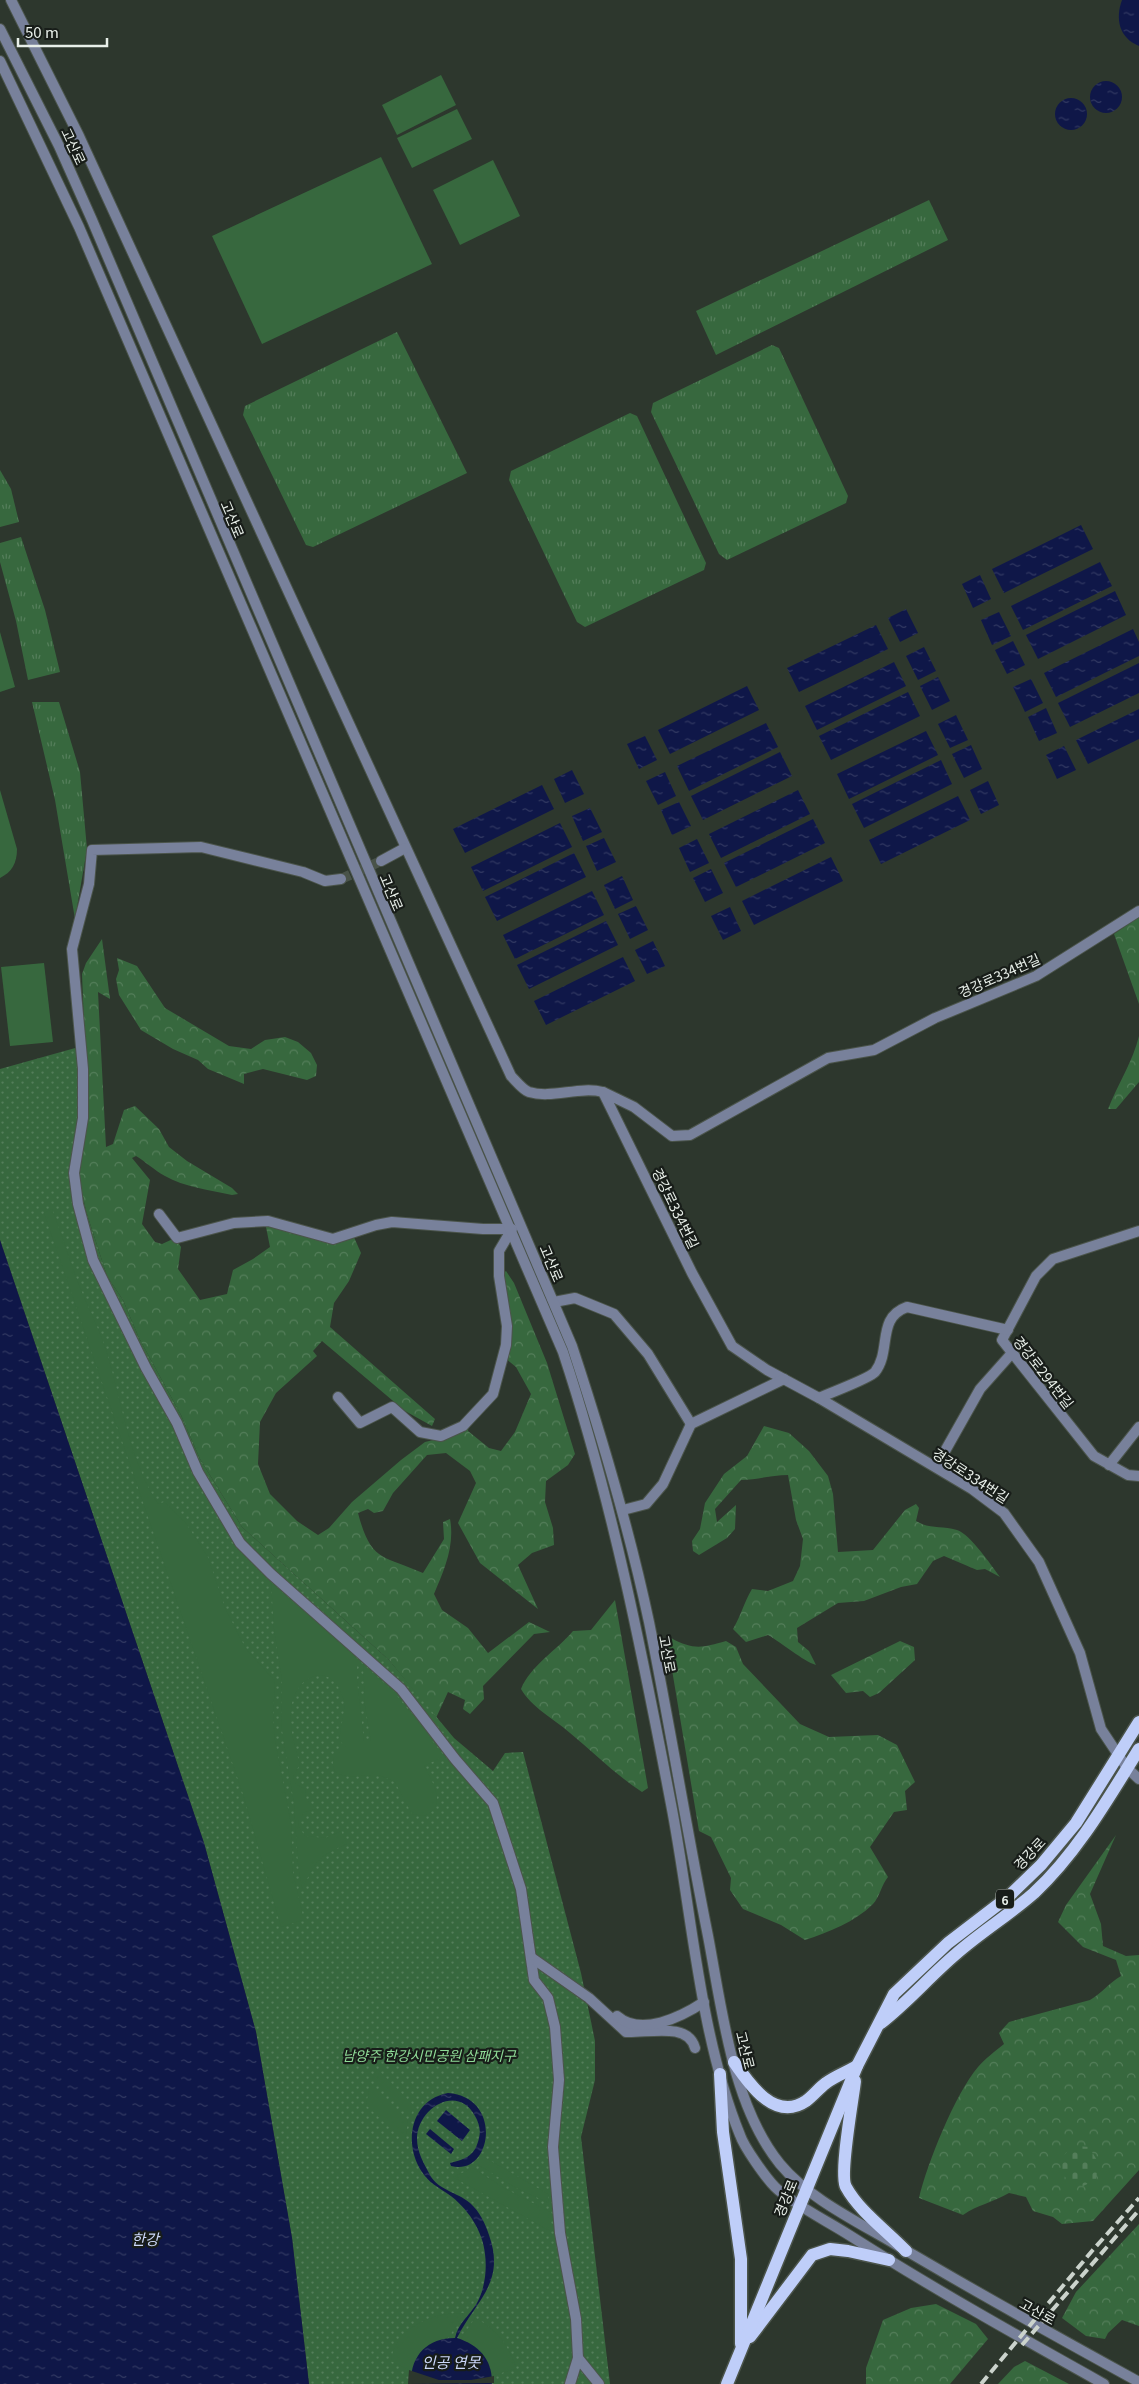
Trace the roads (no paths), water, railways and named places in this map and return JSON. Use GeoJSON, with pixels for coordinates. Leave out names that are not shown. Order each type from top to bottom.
{"type":"FeatureCollection","features":[{"type":"Feature","properties":{"kind":"main road","name":"경강로"},"geometry":{"type":"LineString","coordinates":[[727,2384],[857,2066],[894,1994],[918,1969],[948,1943],[1008,1897],[1041,1865],[1076,1823],[1139,1722]]}},
{"type":"Feature","properties":{"kind":"main road","name":"경강로"},"geometry":{"type":"LineString","coordinates":[[877,2026],[905,2004],[935,1972],[958,1952],[1035,1892],[1066,1858],[1105,1803],[1139,1749]]}},
{"type":"Feature","properties":{"kind":"main road"},"geometry":{"type":"LineString","coordinates":[[734,2062],[750,2085],[769,2102],[785,2108],[805,2102],[826,2083],[857,2066]]}},
{"type":"Feature","properties":{"kind":"main road"},"geometry":{"type":"LineString","coordinates":[[857,2066],[844,2168],[845,2185],[858,2203],[906,2250]]}},
{"type":"Feature","properties":{"kind":"main road"},"geometry":{"type":"LineString","coordinates":[[720,2074],[723,2132],[741,2259],[741,2349]]}},
{"type":"Feature","properties":{"kind":"main road"},"geometry":{"type":"LineString","coordinates":[[741,2349],[812,2255],[830,2249],[848,2250],[888,2260]]}},
{"type":"Feature","properties":{"kind":"street"},"geometry":{"type":"LineString","coordinates":[[11,0],[79,136],[511,1076],[528,1092],[555,1093],[590,1089],[604,1092]]}},
{"type":"Feature","properties":{"kind":"street","name":"고산로"},"geometry":{"type":"LineString","coordinates":[[0,29],[59,146],[92,220],[375,888],[572,1346],[623,1510],[648,1622],[717,1983],[734,2062],[748,2106],[765,2144],[782,2167],[832,2207],[990,2300],[1139,2382]]}},
{"type":"Feature","properties":{"kind":"street","name":"고산로"},"geometry":{"type":"LineString","coordinates":[[0,61],[79,227],[564,1352],[587,1422],[625,1574],[672,1806],[704,2002],[720,2074],[741,2138],[776,2188],[888,2260],[1104,2384]]}},
{"type":"Feature","properties":{"kind":"street"},"geometry":{"type":"LineString","coordinates":[[341,879],[325,881],[303,872],[201,847],[92,850],[90,884],[72,949],[83,1069],[83,1118],[74,1172],[78,1204],[97,1268],[146,1368],[177,1423],[198,1472],[240,1544],[400,1689],[455,1759],[493,1803],[521,1889],[534,1980],[548,1998],[555,2027],[559,2080],[553,2147],[554,2170],[560,2233],[576,2319],[578,2358],[570,2384]]}},
{"type":"Feature","properties":{"kind":"street"},"geometry":{"type":"LineString","coordinates":[[381,861],[405,848]]}},
{"type":"Feature","properties":{"kind":"street","name":"경강로334번길"},"geometry":{"type":"LineString","coordinates":[[604,1092],[634,1107],[672,1136],[690,1135],[828,1058],[874,1050],[934,1018],[1036,976],[1139,911]]}},
{"type":"Feature","properties":{"kind":"street","name":"경강로334번길"},"geometry":{"type":"LineString","coordinates":[[604,1092],[692,1273],[732,1346],[784,1379],[936,1467],[972,1489],[1004,1512],[1039,1562],[1080,1653],[1101,1729],[1127,1768],[1139,1779]]}},
{"type":"Feature","properties":{"kind":"street"},"geometry":{"type":"LineString","coordinates":[[159,1214],[177,1238],[234,1223],[268,1222],[333,1239],[376,1225],[392,1222],[483,1229],[512,1229]]}},
{"type":"Feature","properties":{"kind":"street"},"geometry":{"type":"LineString","coordinates":[[338,1397],[360,1423],[392,1407],[420,1432],[441,1436],[463,1426],[493,1394],[506,1345],[507,1326],[498,1276],[499,1251],[512,1229]]}},
{"type":"Feature","properties":{"kind":"street","name":"경강로294번길"},"geometry":{"type":"LineString","coordinates":[[1139,1232],[1053,1259],[1036,1276],[1002,1340],[1094,1456],[1128,1475],[1139,1476]]}},
{"type":"Feature","properties":{"kind":"street"},"geometry":{"type":"LineString","coordinates":[[554,1302],[575,1298],[614,1314],[648,1354],[691,1424]]}},
{"type":"Feature","properties":{"kind":"street"},"geometry":{"type":"LineString","coordinates":[[818,1398],[873,1374],[882,1360],[888,1323],[897,1311],[908,1307],[1008,1330]]}},
{"type":"Feature","properties":{"kind":"street"},"geometry":{"type":"LineString","coordinates":[[936,1467],[980,1389],[1012,1353]]}},
{"type":"Feature","properties":{"kind":"street"},"geometry":{"type":"LineString","coordinates":[[623,1510],[646,1504],[663,1484],[691,1424],[784,1379]]}},
{"type":"Feature","properties":{"kind":"street"},"geometry":{"type":"LineString","coordinates":[[1110,1465],[1139,1427]]}},
{"type":"Feature","properties":{"kind":"street"},"geometry":{"type":"LineString","coordinates":[[532,1958],[589,1998],[626,2032],[670,2030],[686,2033],[693,2040],[695,2048]]}},
{"type":"Feature","properties":{"kind":"street"},"geometry":{"type":"LineString","coordinates":[[589,1998],[604,2004],[626,2023],[642,2025],[688,2012],[704,2002]]}},
{"type":"Feature","properties":{"kind":"street"},"geometry":{"type":"LineString","coordinates":[[578,2358],[598,2384]]}},
{"type":"Feature","properties":{"kind":"water"},"geometry":{"type":"Polygon","coordinates":[[[1122,0],[1139,0],[1139,46],[1127,38],[1120,27],[1119,14],[1122,0]]]}},
{"type":"Feature","properties":{"kind":"water"},"geometry":{"type":"Polygon","coordinates":[[[1106,81],[1117,86],[1122,97],[1117,108],[1106,113],[1095,108],[1090,97],[1095,86],[1106,81]]]}},
{"type":"Feature","properties":{"kind":"water"},"geometry":{"type":"Polygon","coordinates":[[[1071,98],[1082,103],[1087,114],[1082,125],[1071,130],[1060,125],[1055,114],[1060,103],[1071,98]]]}},
{"type":"Feature","properties":{"kind":"water"},"geometry":{"type":"Polygon","coordinates":[[[1081,525],[1093,549],[1004,593],[992,569],[1081,525]]]}},
{"type":"Feature","properties":{"kind":"water"},"geometry":{"type":"Polygon","coordinates":[[[1100,562],[1112,586],[1023,630],[1011,606],[1100,562]]]}},
{"type":"Feature","properties":{"kind":"water"},"geometry":{"type":"Polygon","coordinates":[[[980,575],[991,599],[973,608],[962,584],[980,575]]]}},
{"type":"Feature","properties":{"kind":"water"},"geometry":{"type":"Polygon","coordinates":[[[1115,591],[1126,615],[1038,659],[1026,635],[1115,591]]]}},
{"type":"Feature","properties":{"kind":"water"},"geometry":{"type":"Polygon","coordinates":[[[906,609],[918,633],[900,642],[888,618],[906,609]]]}},
{"type":"Feature","properties":{"kind":"water"},"geometry":{"type":"Polygon","coordinates":[[[999,612],[1011,636],[992,645],[981,620],[999,612]]]}},
{"type":"Feature","properties":{"kind":"water"},"geometry":{"type":"Polygon","coordinates":[[[876,625],[888,649],[799,692],[787,668],[876,625]]]}},
{"type":"Feature","properties":{"kind":"water"},"geometry":{"type":"Polygon","coordinates":[[[1133,629],[1139,642],[1139,656],[1056,697],[1044,673],[1133,629]]]}},
{"type":"Feature","properties":{"kind":"water"},"geometry":{"type":"Polygon","coordinates":[[[1013,641],[1025,665],[1007,674],[995,650],[1013,641]]]}},
{"type":"Feature","properties":{"kind":"water"},"geometry":{"type":"Polygon","coordinates":[[[924,647],[936,671],[918,680],[906,656],[924,647]]]}},
{"type":"Feature","properties":{"kind":"water"},"geometry":{"type":"Polygon","coordinates":[[[894,662],[906,686],[817,730],[805,706],[894,662]]]}},
{"type":"Feature","properties":{"kind":"water"},"geometry":{"type":"Polygon","coordinates":[[[1139,663],[1139,693],[1070,727],[1058,703],[1139,663]]]}},
{"type":"Feature","properties":{"kind":"water"},"geometry":{"type":"Polygon","coordinates":[[[938,677],[950,701],[932,710],[920,686],[938,677]]]}},
{"type":"Feature","properties":{"kind":"water"},"geometry":{"type":"Polygon","coordinates":[[[1031,679],[1043,703],[1025,712],[1013,687],[1031,679]]]}},
{"type":"Feature","properties":{"kind":"water"},"geometry":{"type":"Polygon","coordinates":[[[747,686],[759,710],[670,754],[658,730],[747,686]]]}},
{"type":"Feature","properties":{"kind":"water"},"geometry":{"type":"Polygon","coordinates":[[[908,692],[920,716],[831,760],[819,736],[908,692]]]}},
{"type":"Feature","properties":{"kind":"water"},"geometry":{"type":"Polygon","coordinates":[[[1046,708],[1057,733],[1039,741],[1028,717],[1046,708]]]}},
{"type":"Feature","properties":{"kind":"water"},"geometry":{"type":"Polygon","coordinates":[[[1139,709],[1139,739],[1088,764],[1076,740],[1139,709]]]}},
{"type":"Feature","properties":{"kind":"water"},"geometry":{"type":"Polygon","coordinates":[[[956,715],[968,740],[950,748],[938,724],[956,715]]]}},
{"type":"Feature","properties":{"kind":"water"},"geometry":{"type":"Polygon","coordinates":[[[766,723],[778,747],[689,791],[677,766],[766,723]]]}},
{"type":"Feature","properties":{"kind":"water"},"geometry":{"type":"Polygon","coordinates":[[[926,731],[938,755],[849,799],[837,774],[926,731]]]}},
{"type":"Feature","properties":{"kind":"water"},"geometry":{"type":"Polygon","coordinates":[[[645,736],[657,760],[639,769],[627,744],[645,736]]]}},
{"type":"Feature","properties":{"kind":"water"},"geometry":{"type":"Polygon","coordinates":[[[971,745],[982,769],[964,778],[952,754],[971,745]]]}},
{"type":"Feature","properties":{"kind":"water"},"geometry":{"type":"Polygon","coordinates":[[[1064,746],[1076,770],[1057,779],[1046,755],[1064,746]]]}},
{"type":"Feature","properties":{"kind":"water"},"geometry":{"type":"Polygon","coordinates":[[[780,752],[792,776],[703,820],[691,796],[780,752]]]}},
{"type":"Feature","properties":{"kind":"water"},"geometry":{"type":"Polygon","coordinates":[[[941,760],[952,784],[864,828],[852,804],[941,760]]]}},
{"type":"Feature","properties":{"kind":"water"},"geometry":{"type":"Polygon","coordinates":[[[572,770],[584,794],[565,803],[554,779],[572,770]]]}},
{"type":"Feature","properties":{"kind":"water"},"geometry":{"type":"Polygon","coordinates":[[[665,772],[676,796],[658,805],[646,781],[665,772]]]}},
{"type":"Feature","properties":{"kind":"water"},"geometry":{"type":"Polygon","coordinates":[[[988,781],[999,805],[981,814],[970,790],[988,781]]]}},
{"type":"Feature","properties":{"kind":"water"},"geometry":{"type":"Polygon","coordinates":[[[542,785],[554,809],[465,853],[453,829],[542,785]]]}},
{"type":"Feature","properties":{"kind":"water"},"geometry":{"type":"Polygon","coordinates":[[[798,790],[810,814],[721,858],[709,834],[798,790]]]}},
{"type":"Feature","properties":{"kind":"water"},"geometry":{"type":"Polygon","coordinates":[[[958,796],[970,820],[881,864],[869,840],[958,796]]]}},
{"type":"Feature","properties":{"kind":"water"},"geometry":{"type":"Polygon","coordinates":[[[679,802],[691,826],[672,835],[661,810],[679,802]]]}},
{"type":"Feature","properties":{"kind":"water"},"geometry":{"type":"Polygon","coordinates":[[[590,808],[602,832],[583,841],[572,816],[590,808]]]}},
{"type":"Feature","properties":{"kind":"water"},"geometry":{"type":"Polygon","coordinates":[[[813,819],[825,843],[736,887],[724,863],[813,819]]]}},
{"type":"Feature","properties":{"kind":"water"},"geometry":{"type":"Polygon","coordinates":[[[560,823],[572,847],[483,891],[471,867],[560,823]]]}},
{"type":"Feature","properties":{"kind":"water"},"geometry":{"type":"Polygon","coordinates":[[[604,838],[616,862],[597,871],[586,846],[604,838]]]}},
{"type":"Feature","properties":{"kind":"water"},"geometry":{"type":"Polygon","coordinates":[[[697,839],[709,863],[690,872],[679,848],[697,839]]]}},
{"type":"Feature","properties":{"kind":"water"},"geometry":{"type":"Polygon","coordinates":[[[574,853],[586,877],[497,921],[485,897],[574,853]]]}},
{"type":"Feature","properties":{"kind":"water"},"geometry":{"type":"Polygon","coordinates":[[[831,857],[843,881],[754,925],[742,901],[831,857]]]}},
{"type":"Feature","properties":{"kind":"water"},"geometry":{"type":"Polygon","coordinates":[[[711,869],[723,893],[705,902],[693,878],[711,869]]]}},
{"type":"Feature","properties":{"kind":"water"},"geometry":{"type":"Polygon","coordinates":[[[622,876],[633,900],[615,909],[604,885],[622,876]]]}},
{"type":"Feature","properties":{"kind":"water"},"geometry":{"type":"Polygon","coordinates":[[[592,891],[604,915],[515,959],[503,935],[592,891]]]}},
{"type":"Feature","properties":{"kind":"water"},"geometry":{"type":"Polygon","coordinates":[[[636,906],[648,930],[630,939],[618,914],[636,906]]]}},
{"type":"Feature","properties":{"kind":"water"},"geometry":{"type":"Polygon","coordinates":[[[730,907],[741,931],[723,940],[711,916],[730,907]]]}},
{"type":"Feature","properties":{"kind":"water"},"geometry":{"type":"Polygon","coordinates":[[[606,921],[618,945],[529,989],[517,965],[606,921]]]}},
{"type":"Feature","properties":{"kind":"water"},"geometry":{"type":"Polygon","coordinates":[[[653,941],[665,966],[647,974],[635,950],[653,941]]]}},
{"type":"Feature","properties":{"kind":"water"},"geometry":{"type":"Polygon","coordinates":[[[623,957],[635,981],[546,1025],[534,1001],[623,957]]]}},
{"type":"Feature","properties":{"kind":"water","name":"한강"},"geometry":{"type":"Polygon","coordinates":[[[0,1240],[204,1843],[256,2032],[292,2238],[309,2384],[0,2384],[0,1240]]]}},
{"type":"Feature","properties":{"kind":"water","name":"인공 연못"},"geometry":{"type":"Polygon","coordinates":[[[448,2093],[466,2098],[478,2108],[484,2121],[486,2135],[483,2149],[476,2160],[465,2166],[451,2166],[450,2163],[461,2160],[472,2153],[480,2135],[478,2121],[475,2116],[468,2106],[459,2101],[449,2101],[431,2109],[419,2128],[417,2144],[421,2158],[433,2180],[474,2206],[482,2218],[489,2235],[494,2266],[491,2279],[457,2338],[472,2345],[483,2355],[490,2368],[492,2384],[411,2384],[411,2374],[417,2357],[422,2350],[436,2341],[455,2338],[461,2323],[477,2303],[485,2279],[484,2245],[473,2220],[455,2199],[425,2176],[416,2161],[413,2149],[412,2137],[418,2114],[425,2104],[435,2097],[448,2093]]]}},
{"type":"Feature","properties":{"kind":"water"},"geometry":{"type":"Polygon","coordinates":[[[446,2110],[470,2130],[462,2141],[437,2121],[446,2110]]]}},
{"type":"Feature","properties":{"kind":"water"},"geometry":{"type":"Polygon","coordinates":[[[430,2129],[454,2149],[451,2154],[426,2134],[430,2129]]]}},
{"type":"Feature","properties":{"kind":"tunnel"},"geometry":{"type":"LineString","coordinates":[[341,879],[381,861]]}},
{"type":"Feature","properties":{"kind":"railway"},"geometry":{"type":"LineString","coordinates":[[981,2384],[1092,2251],[1139,2198]]}},
{"type":"Feature","properties":{"kind":"railway"},"geometry":{"type":"LineString","coordinates":[[1022,2345],[1139,2210]]}},
{"type":"Feature","properties":{"kind":"park label","name":"남양주 한강시민공원 삼패지구"},"geometry":{"type":"Point","coordinates":[429,2055]}}]}
